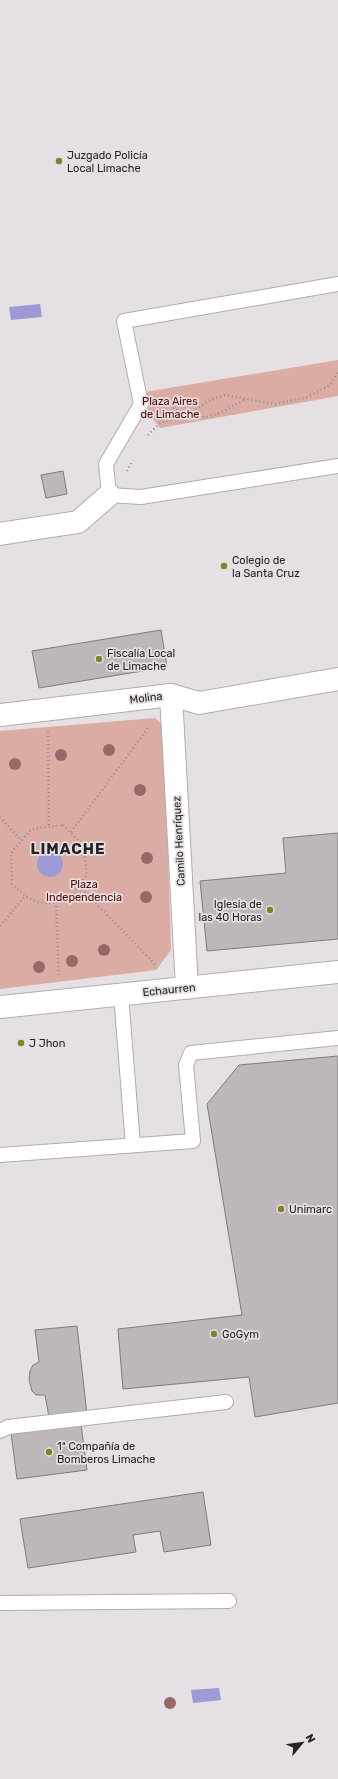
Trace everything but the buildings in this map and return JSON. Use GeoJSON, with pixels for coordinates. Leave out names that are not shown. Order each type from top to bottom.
{"type":"FeatureCollection","features":[{"type":"Feature","properties":{"kind":"street"},"geometry":{"type":"LineString","coordinates":[[0,534],[78,522],[109,495]]}},
{"type":"Feature","properties":{"kind":"street","name":"Molina"},"geometry":{"type":"LineString","coordinates":[[0,715],[171,695],[199,703],[338,679]]}},
{"type":"Feature","properties":{"kind":"street","name":"Camilo Henríquez"},"geometry":{"type":"LineString","coordinates":[[171,695],[187,988]]}},
{"type":"Feature","properties":{"kind":"street","name":"Echaurren"},"geometry":{"type":"LineString","coordinates":[[0,1007],[338,972]]}},
{"type":"Feature","properties":{"kind":"lane"},"geometry":{"type":"LineString","coordinates":[[338,284],[124,321],[141,404],[106,464],[109,495],[141,497],[338,466]]}},
{"type":"Feature","properties":{"kind":"lane"},"geometry":{"type":"LineString","coordinates":[[121,994],[133,1145]]}},
{"type":"Feature","properties":{"kind":"lane"},"geometry":{"type":"LineString","coordinates":[[0,1155],[193,1141],[186,1065],[192,1053],[338,1038]]}},
{"type":"Feature","properties":{"kind":"lane"},"geometry":{"type":"LineString","coordinates":[[0,1431],[8,1427],[226,1402]]}},
{"type":"Feature","properties":{"kind":"lane"},"geometry":{"type":"LineString","coordinates":[[0,1603],[45,1604],[229,1601]]}},
{"type":"Feature","properties":{"kind":"path"},"geometry":{"type":"LineString","coordinates":[[146,436],[161,422],[188,416],[208,401],[225,395],[275,404],[308,397],[330,385],[338,372]]}},
{"type":"Feature","properties":{"kind":"path"},"geometry":{"type":"LineString","coordinates":[[157,395],[171,406],[194,418],[221,414],[245,399]]}},
{"type":"Feature","properties":{"kind":"path"},"geometry":{"type":"LineString","coordinates":[[109,495],[130,468],[136,454]]}},
{"type":"Feature","properties":{"kind":"path"},"geometry":{"type":"LineString","coordinates":[[48,709],[50,826]]}},
{"type":"Feature","properties":{"kind":"path"},"geometry":{"type":"LineString","coordinates":[[71,832],[149,727]]}},
{"type":"Feature","properties":{"kind":"path"},"geometry":{"type":"LineString","coordinates":[[0,817],[21,840]]}},
{"type":"Feature","properties":{"kind":"path"},"geometry":{"type":"LineString","coordinates":[[63,825],[83,845],[87,874],[69,900],[37,903],[25,896],[12,884],[11,853],[32,829],[50,826],[63,825]]}},
{"type":"Feature","properties":{"kind":"path"},"geometry":{"type":"LineString","coordinates":[[79,886],[156,966],[187,988]]}},
{"type":"Feature","properties":{"kind":"path"},"geometry":{"type":"LineString","coordinates":[[0,926],[25,896]]}},
{"type":"Feature","properties":{"kind":"path"},"geometry":{"type":"LineString","coordinates":[[56,902],[61,1001]]}},
{"type":"Feature","properties":{"kind":"green space","name":"Plaza Aires de Limache"},"geometry":{"type":"Polygon","coordinates":[[[338,360],[338,396],[160,428],[148,412],[145,392],[338,360]]]}},
{"type":"Feature","properties":{"kind":"green space","name":"Plaza Independencia"},"geometry":{"type":"Polygon","coordinates":[[[155,718],[164,726],[171,950],[156,970],[0,989],[0,731],[155,718]]]}},
{"type":"Feature","properties":{"kind":"water"},"geometry":{"type":"Polygon","coordinates":[[[40,304],[42,317],[11,320],[9,307],[40,304]]]}},
{"type":"Feature","properties":{"kind":"water"},"geometry":{"type":"Polygon","coordinates":[[[50,851],[59,855],[63,864],[59,873],[50,877],[41,873],[37,864],[41,855],[50,851]]]}},
{"type":"Feature","properties":{"kind":"water"},"geometry":{"type":"Polygon","coordinates":[[[219,1688],[221,1700],[193,1703],[191,1690],[219,1688]]]}},
{"type":"Feature","properties":{"kind":"place","name":"Juzgado Policía Local Limache"},"geometry":{"type":"Point","coordinates":[59,161]}},
{"type":"Feature","properties":{"kind":"place","name":"Colegio de la Santa Cruz"},"geometry":{"type":"Point","coordinates":[224,566]}},
{"type":"Feature","properties":{"kind":"place","name":"Fiscalía Local de Limache"},"geometry":{"type":"Point","coordinates":[99,659]}},
{"type":"Feature","properties":{"kind":"place","name":"Iglesia de las 40 Horas"},"geometry":{"type":"Point","coordinates":[270,910]}},
{"type":"Feature","properties":{"kind":"place","name":"J Jhon"},"geometry":{"type":"Point","coordinates":[21,1043]}},
{"type":"Feature","properties":{"kind":"place","name":"Unimarc"},"geometry":{"type":"Point","coordinates":[281,1209]}},
{"type":"Feature","properties":{"kind":"place","name":"GoGym"},"geometry":{"type":"Point","coordinates":[214,1334]}},
{"type":"Feature","properties":{"kind":"place","name":"1ª Compañía de Bomberos Limache"},"geometry":{"type":"Point","coordinates":[49,1452]}},
{"type":"Feature","properties":{"kind":"district","name":"LIMACHE"},"geometry":{"type":"Point","coordinates":[68,849]}}]}
